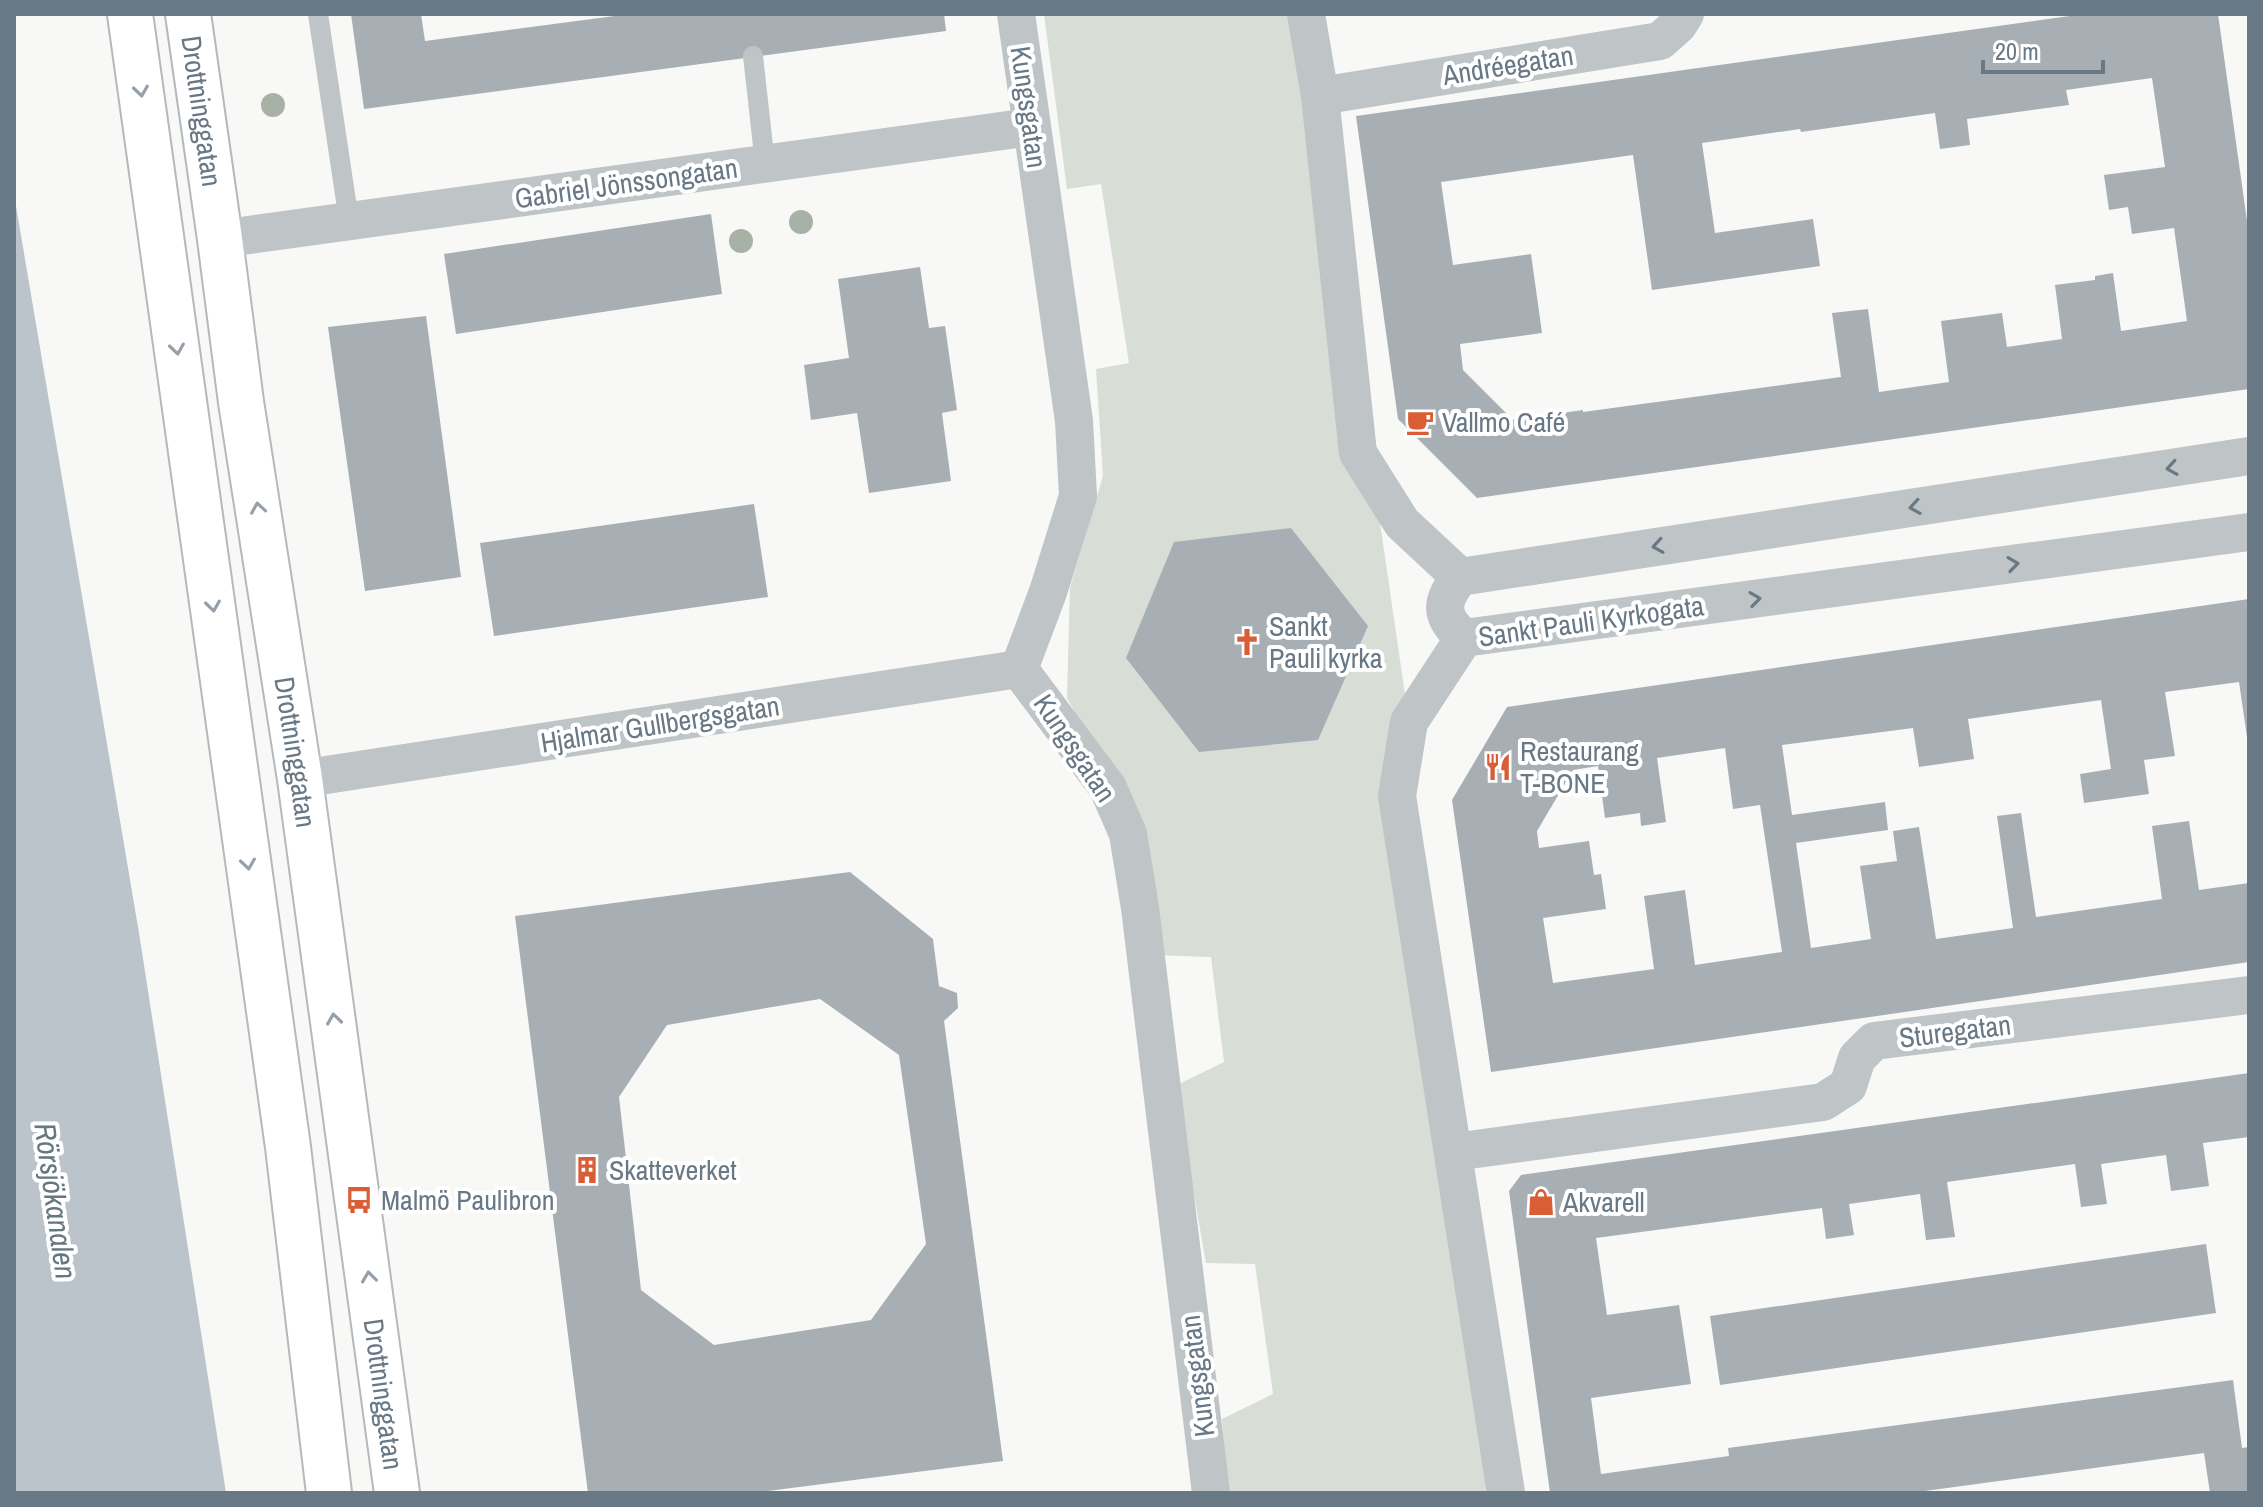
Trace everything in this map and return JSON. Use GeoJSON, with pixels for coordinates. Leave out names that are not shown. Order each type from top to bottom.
{"type":"FeatureCollection","features":[{"type":"Feature","properties":{"kind":"main road","name":"Drottninggatan"},"geometry":{"type":"LineString","coordinates":[[130,14],[288,1147],[329,1493]]}},
{"type":"Feature","properties":{"kind":"main road","name":"Drottninggatan"},"geometry":{"type":"LineString","coordinates":[[188,14],[241,402],[300,779],[397,1493]]}},
{"type":"Feature","properties":{"kind":"street","name":"Kungsgatan"},"geometry":{"type":"LineString","coordinates":[[1016,14],[1074,421],[1078,496],[1048,592],[1019,669],[1108,788],[1128,834],[1140,908],[1211,1493]]}},
{"type":"Feature","properties":{"kind":"street"},"geometry":{"type":"LineString","coordinates":[[1306,14],[1320,96],[1358,453],[1402,523],[1460,577],[2249,456]]}},
{"type":"Feature","properties":{"kind":"street","name":"Andréegatan"},"geometry":{"type":"LineString","coordinates":[[1320,96],[1660,41],[1685,14]]}},
{"type":"Feature","properties":{"kind":"street","name":"Gabriel Jönssongatan"},"geometry":{"type":"LineString","coordinates":[[220,239],[1031,127]]}},
{"type":"Feature","properties":{"kind":"street","name":"Sankt Pauli Kyrkogata"},"geometry":{"type":"LineString","coordinates":[[1460,577],[1448,592],[1444,608],[1452,627],[1464,638],[2249,532]]}},
{"type":"Feature","properties":{"kind":"street"},"geometry":{"type":"LineString","coordinates":[[1464,638],[1409,722],[1397,796],[1506,1493]]}},
{"type":"Feature","properties":{"kind":"street","name":"Hjalmar Gullbergsgatan"},"geometry":{"type":"LineString","coordinates":[[300,779],[1019,669]]}},
{"type":"Feature","properties":{"kind":"street","name":"Sturegatan"},"geometry":{"type":"LineString","coordinates":[[1454,1152],[1823,1102],[1848,1086],[1857,1058],[1874,1041],[2249,995]]}},
{"type":"Feature","properties":{"kind":"lane"},"geometry":{"type":"LineString","coordinates":[[318,14],[349,221]]}},
{"type":"Feature","properties":{"kind":"lane"},"geometry":{"type":"LineString","coordinates":[[753,56],[765,164]]}},
{"type":"Feature","properties":{"kind":"shaded area"},"geometry":{"type":"Polygon","coordinates":[[[1044,14],[1306,14],[1409,722],[1392,859],[1490,1493],[1227,1493],[1222,1419],[1273,1394],[1255,1264],[1206,1263],[1175,1086],[1224,1062],[1211,957],[1156,955],[1143,836],[1067,698],[1070,588],[1103,476],[1096,369],[1129,363],[1101,184],[1067,189],[1044,14]]]}},
{"type":"Feature","properties":{"kind":"water","name":"Rörsjökanalen"},"geometry":{"type":"Polygon","coordinates":[[[14,194],[139,933],[226,1493],[14,1493],[14,194]]]}},
{"type":"Feature","properties":{"kind":"building"},"geometry":{"type":"Polygon","coordinates":[[[351,14],[421,14],[425,41],[630,14],[944,14],[946,31],[364,109],[351,14]]]}},
{"type":"Feature","properties":{"kind":"building"},"geometry":{"type":"Polygon","coordinates":[[[2084,14],[2218,14],[2249,235],[2249,389],[1477,498],[1398,419],[1356,116],[2084,14]],[[2152,78],[2066,90],[2069,105],[1967,119],[1970,145],[1940,149],[1935,113],[1702,143],[1715,233],[1813,219],[1820,266],[1652,290],[1633,155],[1441,182],[1453,265],[1531,254],[1542,333],[1460,344],[1463,370],[1513,420],[1841,377],[1832,313],[1868,309],[1879,392],[1949,382],[1941,321],[2002,313],[2007,347],[2062,339],[2055,285],[2095,280],[2095,276],[2113,273],[2121,331],[2187,321],[2174,228],[2132,234],[2128,207],[2109,210],[2104,175],[2165,167],[2152,78]]]}},
{"type":"Feature","properties":{"kind":"building"},"geometry":{"type":"Polygon","coordinates":[[[711,214],[722,294],[456,334],[444,254],[711,214]]]}},
{"type":"Feature","properties":{"kind":"building"},"geometry":{"type":"Polygon","coordinates":[[[920,267],[929,328],[945,326],[957,410],[942,413],[951,481],[869,493],[857,413],[811,420],[804,365],[849,358],[838,279],[920,267]]]}},
{"type":"Feature","properties":{"kind":"building"},"geometry":{"type":"Polygon","coordinates":[[[426,316],[461,577],[365,591],[328,327],[426,316]]]}},
{"type":"Feature","properties":{"kind":"building"},"geometry":{"type":"Polygon","coordinates":[[[754,504],[768,597],[494,636],[480,543],[754,504]]]}},
{"type":"Feature","properties":{"kind":"building","name":"Sankt Pauli kyrka"},"geometry":{"type":"Polygon","coordinates":[[[1291,528],[1368,626],[1318,740],[1199,752],[1126,658],[1174,542],[1291,528]]]}},
{"type":"Feature","properties":{"kind":"building"},"geometry":{"type":"Polygon","coordinates":[[[2249,599],[2249,737],[2239,682],[2165,692],[2175,756],[2144,760],[2149,794],[2084,803],[2080,774],[2111,769],[2101,700],[1968,719],[1974,759],[1919,767],[1913,728],[1782,745],[1792,815],[1885,802],[1888,830],[1796,843],[1811,948],[1871,939],[1860,866],[1897,861],[1893,831],[1919,827],[1936,939],[2013,928],[1997,816],[2021,813],[2036,917],[2162,899],[2152,826],[2189,821],[2199,890],[2249,883],[2249,962],[1491,1072],[1452,800],[1507,707],[2249,599]],[[1725,748],[1657,758],[1666,822],[1641,826],[1640,813],[1605,818],[1598,766],[1573,770],[1537,831],[1539,848],[1589,841],[1594,875],[1601,874],[1606,909],[1543,918],[1553,983],[1654,969],[1644,896],[1685,890],[1695,965],[1782,952],[1760,805],[1733,809],[1725,748]]]}},
{"type":"Feature","properties":{"kind":"building","name":"Skatteverket"},"geometry":{"type":"Polygon","coordinates":[[[850,872],[933,939],[939,986],[957,993],[958,1008],[944,1021],[1003,1461],[753,1493],[588,1493],[515,916],[850,872]],[[820,999],[667,1025],[619,1097],[641,1290],[714,1345],[871,1320],[926,1244],[899,1055],[820,999]]]}},
{"type":"Feature","properties":{"kind":"building"},"geometry":{"type":"Polygon","coordinates":[[[2249,1073],[2249,1137],[2203,1143],[2209,1186],[2171,1191],[2166,1155],[2101,1164],[2107,1204],[2081,1207],[2075,1164],[1947,1182],[1955,1237],[1926,1240],[1920,1194],[1849,1204],[1854,1235],[1826,1239],[1822,1208],[1596,1238],[1607,1315],[1679,1305],[1691,1384],[1591,1398],[1601,1474],[1729,1456],[1728,1448],[2233,1380],[2242,1448],[2249,1447],[2249,1493],[2210,1493],[2204,1453],[1910,1493],[1550,1493],[1509,1191],[1521,1175],[2249,1073]]]}},
{"type":"Feature","properties":{"kind":"building"},"geometry":{"type":"Polygon","coordinates":[[[2206,1244],[2216,1313],[1720,1385],[1710,1316],[2206,1244]]]}},
{"type":"Feature","properties":{"kind":"place","name":"Vallmo Café"},"geometry":{"type":"Point","coordinates":[1420,422]}},
{"type":"Feature","properties":{"kind":"place","name":"Sankt Pauli kyrka"},"geometry":{"type":"Point","coordinates":[1247,642]}},
{"type":"Feature","properties":{"kind":"place","name":"Restaurang T-BONE"},"geometry":{"type":"Point","coordinates":[1498,767]}},
{"type":"Feature","properties":{"kind":"place","name":"Skatteverket"},"geometry":{"type":"Point","coordinates":[587,1170]}},
{"type":"Feature","properties":{"kind":"place","name":"Malmö Paulibron"},"geometry":{"type":"Point","coordinates":[359,1200]}},
{"type":"Feature","properties":{"kind":"place","name":"Akvarell"},"geometry":{"type":"Point","coordinates":[1541,1202]}}]}
